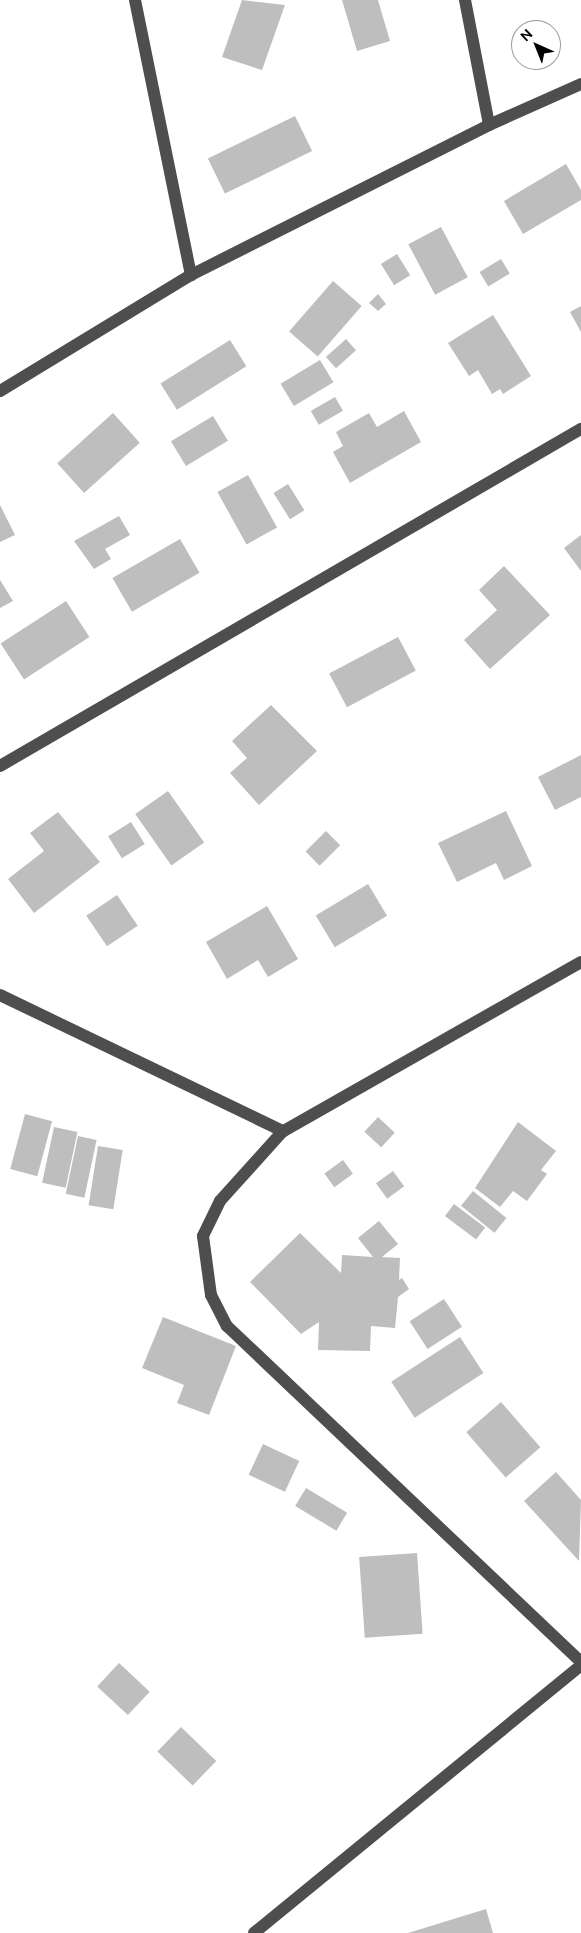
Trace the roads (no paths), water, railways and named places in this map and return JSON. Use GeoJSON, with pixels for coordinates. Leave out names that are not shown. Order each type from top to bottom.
{"type":"FeatureCollection","features":[{"type":"Feature","properties":{"kind":"street"},"geometry":{"type":"LineString","coordinates":[[135,0],[191,275]]}},
{"type":"Feature","properties":{"kind":"street"},"geometry":{"type":"LineString","coordinates":[[466,0],[489,125]]}},
{"type":"Feature","properties":{"kind":"street"},"geometry":{"type":"LineString","coordinates":[[0,391],[191,275],[489,125],[581,84]]}},
{"type":"Feature","properties":{"kind":"street"},"geometry":{"type":"LineString","coordinates":[[0,766],[581,429]]}},
{"type":"Feature","properties":{"kind":"street"},"geometry":{"type":"LineString","coordinates":[[263,1931],[581,1663],[227,1326],[211,1295],[203,1236],[220,1201],[283,1131],[581,962]]}},
{"type":"Feature","properties":{"kind":"street"},"geometry":{"type":"LineString","coordinates":[[0,995],[283,1131]]}}]}
